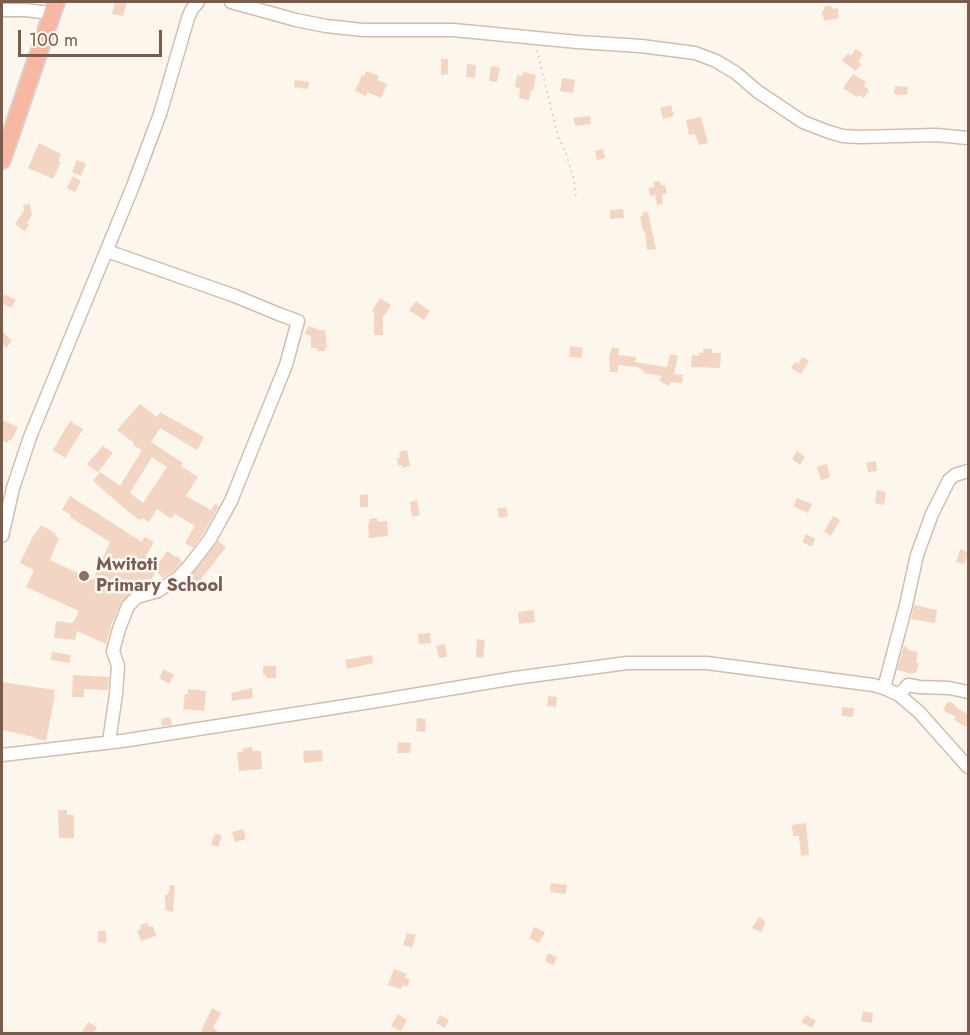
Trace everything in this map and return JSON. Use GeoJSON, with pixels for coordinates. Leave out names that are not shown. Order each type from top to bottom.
{"type":"FeatureCollection","features":[{"type":"Feature","properties":{"kind":"highway"},"geometry":{"type":"LineString","coordinates":[[2,160],[53,7]]}},
{"type":"Feature","properties":{"kind":"street"},"geometry":{"type":"LineString","coordinates":[[2,536],[13,488],[30,437],[134,186],[160,114],[188,18],[198,2]]}},
{"type":"Feature","properties":{"kind":"street"},"geometry":{"type":"LineString","coordinates":[[231,2],[326,26],[363,30],[453,30],[641,46],[694,53],[703,55],[736,73],[757,91],[802,122],[843,136],[936,135],[969,138]]}},
{"type":"Feature","properties":{"kind":"street"},"geometry":{"type":"LineString","coordinates":[[2,10],[53,7]]}},
{"type":"Feature","properties":{"kind":"street"},"geometry":{"type":"LineString","coordinates":[[107,251],[298,321],[281,376],[231,501],[210,539],[178,578],[158,591],[137,597],[128,606],[113,651],[118,666],[109,742]]}},
{"type":"Feature","properties":{"kind":"street"},"geometry":{"type":"LineString","coordinates":[[884,688],[917,555],[932,513],[949,480],[955,475],[969,471]]}},
{"type":"Feature","properties":{"kind":"street"},"geometry":{"type":"LineString","coordinates":[[2,756],[109,742],[515,678],[627,663],[707,663],[884,688],[899,695],[919,712],[969,767]]}},
{"type":"Feature","properties":{"kind":"street"},"geometry":{"type":"LineString","coordinates":[[899,695],[908,685],[969,692]]}},
{"type":"Feature","properties":{"kind":"path"},"geometry":{"type":"LineString","coordinates":[[532,38],[558,137],[565,150],[574,180],[576,197]]}},
{"type":"Feature","properties":{"kind":"building"},"geometry":{"type":"Polygon","coordinates":[[[115,2],[127,2],[123,16],[112,14],[115,2]]]}},
{"type":"Feature","properties":{"kind":"building"},"geometry":{"type":"Polygon","coordinates":[[[831,5],[832,9],[838,8],[839,18],[824,21],[822,11],[824,7],[831,5]]]}},
{"type":"Feature","properties":{"kind":"building"},"geometry":{"type":"Polygon","coordinates":[[[856,49],[863,54],[858,62],[862,64],[856,71],[842,61],[848,53],[851,56],[856,49]]]}},
{"type":"Feature","properties":{"kind":"building"},"geometry":{"type":"Polygon","coordinates":[[[441,59],[448,59],[448,74],[441,75],[441,59]]]}},
{"type":"Feature","properties":{"kind":"building"},"geometry":{"type":"Polygon","coordinates":[[[467,64],[476,65],[475,78],[466,77],[467,64]]]}},
{"type":"Feature","properties":{"kind":"building"},"geometry":{"type":"Polygon","coordinates":[[[491,66],[500,68],[497,82],[489,81],[491,66]]]}},
{"type":"Feature","properties":{"kind":"building"},"geometry":{"type":"Polygon","coordinates":[[[366,71],[379,76],[377,80],[387,84],[381,98],[367,92],[366,96],[355,91],[366,71]]]}},
{"type":"Feature","properties":{"kind":"building"},"geometry":{"type":"Polygon","coordinates":[[[523,72],[536,75],[529,100],[519,98],[520,88],[515,87],[517,75],[523,76],[523,72]]]}},
{"type":"Feature","properties":{"kind":"building"},"geometry":{"type":"Polygon","coordinates":[[[853,74],[866,82],[864,86],[869,90],[864,98],[858,95],[857,97],[843,88],[853,74]]]}},
{"type":"Feature","properties":{"kind":"building"},"geometry":{"type":"Polygon","coordinates":[[[562,78],[575,80],[573,93],[560,91],[562,78]]]}},
{"type":"Feature","properties":{"kind":"building"},"geometry":{"type":"Polygon","coordinates":[[[295,80],[309,82],[308,89],[294,87],[295,80]]]}},
{"type":"Feature","properties":{"kind":"building"},"geometry":{"type":"Polygon","coordinates":[[[895,86],[908,87],[907,95],[894,94],[895,86]]]}},
{"type":"Feature","properties":{"kind":"building"},"geometry":{"type":"Polygon","coordinates":[[[671,105],[674,116],[663,119],[660,108],[671,105]]]}},
{"type":"Feature","properties":{"kind":"building"},"geometry":{"type":"Polygon","coordinates":[[[590,116],[591,124],[575,126],[574,118],[590,116]]]}},
{"type":"Feature","properties":{"kind":"building"},"geometry":{"type":"Polygon","coordinates":[[[701,117],[708,143],[699,145],[695,134],[689,135],[686,120],[701,117]]]}},
{"type":"Feature","properties":{"kind":"building"},"geometry":{"type":"Polygon","coordinates":[[[39,143],[61,154],[58,161],[61,162],[53,179],[28,168],[39,143]]]}},
{"type":"Feature","properties":{"kind":"building"},"geometry":{"type":"Polygon","coordinates":[[[603,149],[605,158],[597,160],[595,151],[603,149]]]}},
{"type":"Feature","properties":{"kind":"building"},"geometry":{"type":"Polygon","coordinates":[[[77,160],[86,164],[81,176],[72,172],[77,160]]]}},
{"type":"Feature","properties":{"kind":"building"},"geometry":{"type":"Polygon","coordinates":[[[73,176],[81,181],[75,192],[67,188],[73,176]]]}},
{"type":"Feature","properties":{"kind":"building"},"geometry":{"type":"Polygon","coordinates":[[[660,181],[661,185],[665,185],[667,193],[662,194],[663,204],[657,205],[655,195],[650,196],[649,188],[654,187],[653,182],[660,181]]]}},
{"type":"Feature","properties":{"kind":"building"},"geometry":{"type":"Polygon","coordinates":[[[30,204],[32,215],[25,231],[15,224],[24,210],[23,205],[30,204]]]}},
{"type":"Feature","properties":{"kind":"building"},"geometry":{"type":"Polygon","coordinates":[[[623,209],[624,218],[610,219],[610,210],[623,209]]]}},
{"type":"Feature","properties":{"kind":"building"},"geometry":{"type":"Polygon","coordinates":[[[648,212],[656,249],[647,250],[645,231],[643,231],[640,216],[648,212]]]}},
{"type":"Feature","properties":{"kind":"building"},"geometry":{"type":"Polygon","coordinates":[[[4,294],[16,300],[11,308],[2,303],[4,294]]]}},
{"type":"Feature","properties":{"kind":"building"},"geometry":{"type":"Polygon","coordinates":[[[380,298],[391,305],[383,317],[383,335],[374,335],[374,312],[372,311],[380,298]]]}},
{"type":"Feature","properties":{"kind":"building"},"geometry":{"type":"Polygon","coordinates":[[[416,301],[430,311],[424,320],[409,310],[416,301]]]}},
{"type":"Feature","properties":{"kind":"building"},"geometry":{"type":"Polygon","coordinates":[[[308,326],[325,330],[327,348],[325,351],[311,348],[311,336],[305,334],[308,326]]]}},
{"type":"Feature","properties":{"kind":"building"},"geometry":{"type":"Polygon","coordinates":[[[2,331],[12,341],[6,348],[2,343],[2,331]]]}},
{"type":"Feature","properties":{"kind":"building"},"geometry":{"type":"Polygon","coordinates":[[[570,346],[583,348],[582,358],[569,357],[570,346]]]}},
{"type":"Feature","properties":{"kind":"building"},"geometry":{"type":"Polygon","coordinates":[[[612,347],[620,349],[618,355],[636,357],[635,362],[667,367],[670,354],[678,356],[674,374],[683,375],[682,383],[671,382],[668,386],[659,380],[662,376],[643,373],[644,371],[635,366],[618,365],[618,372],[610,372],[609,358],[612,347]]]}},
{"type":"Feature","properties":{"kind":"building"},"geometry":{"type":"Polygon","coordinates":[[[703,349],[712,349],[712,353],[721,353],[720,368],[691,367],[692,355],[699,356],[699,353],[703,353],[703,349]]]}},
{"type":"Feature","properties":{"kind":"building"},"geometry":{"type":"Polygon","coordinates":[[[802,357],[809,361],[801,374],[791,368],[795,362],[798,364],[802,357]]]}},
{"type":"Feature","properties":{"kind":"building"},"geometry":{"type":"Polygon","coordinates":[[[140,404],[157,417],[160,412],[204,437],[197,450],[160,428],[151,442],[183,463],[181,466],[198,477],[186,496],[211,510],[215,504],[219,506],[193,548],[186,544],[186,541],[195,526],[175,514],[171,519],[157,509],[149,522],[142,518],[140,520],[93,481],[100,472],[120,486],[142,450],[117,430],[140,404]],[[152,457],[130,493],[143,503],[167,467],[152,457]]]}},
{"type":"Feature","properties":{"kind":"building"},"geometry":{"type":"Polygon","coordinates":[[[2,420],[18,427],[11,441],[7,443],[2,440],[2,420]]]}},
{"type":"Feature","properties":{"kind":"building"},"geometry":{"type":"Polygon","coordinates":[[[70,421],[83,429],[65,458],[53,450],[70,421]]]}},
{"type":"Feature","properties":{"kind":"building"},"geometry":{"type":"Polygon","coordinates":[[[103,446],[113,453],[98,472],[87,464],[103,446]]]}},
{"type":"Feature","properties":{"kind":"building"},"geometry":{"type":"Polygon","coordinates":[[[407,450],[410,466],[402,468],[402,465],[398,466],[397,458],[400,457],[399,452],[407,450]]]}},
{"type":"Feature","properties":{"kind":"building"},"geometry":{"type":"Polygon","coordinates":[[[797,451],[805,457],[800,465],[792,459],[797,451]]]}},
{"type":"Feature","properties":{"kind":"building"},"geometry":{"type":"Polygon","coordinates":[[[876,461],[877,471],[868,472],[866,463],[876,461]]]}},
{"type":"Feature","properties":{"kind":"building"},"geometry":{"type":"Polygon","coordinates":[[[827,464],[830,477],[821,480],[817,467],[827,464]]]}},
{"type":"Feature","properties":{"kind":"building"},"geometry":{"type":"Polygon","coordinates":[[[877,490],[886,492],[884,505],[875,503],[877,490]]]}},
{"type":"Feature","properties":{"kind":"building"},"geometry":{"type":"Polygon","coordinates":[[[368,494],[368,507],[360,507],[360,495],[368,494]]]}},
{"type":"Feature","properties":{"kind":"building"},"geometry":{"type":"Polygon","coordinates":[[[70,496],[142,542],[144,537],[154,542],[146,556],[158,564],[167,551],[182,561],[173,572],[163,578],[156,571],[149,584],[139,579],[134,589],[121,603],[106,644],[77,631],[75,640],[54,638],[56,621],[73,623],[79,611],[26,587],[34,570],[20,563],[41,525],[59,538],[50,560],[93,580],[110,542],[62,510],[70,496]]]}},
{"type":"Feature","properties":{"kind":"building"},"geometry":{"type":"Polygon","coordinates":[[[797,498],[812,504],[808,513],[793,506],[797,498]]]}},
{"type":"Feature","properties":{"kind":"building"},"geometry":{"type":"Polygon","coordinates":[[[417,500],[420,515],[412,517],[410,502],[417,500]]]}},
{"type":"Feature","properties":{"kind":"building"},"geometry":{"type":"Polygon","coordinates":[[[506,507],[508,516],[499,518],[497,509],[506,507]]]}},
{"type":"Feature","properties":{"kind":"building"},"geometry":{"type":"Polygon","coordinates":[[[833,516],[840,520],[831,536],[824,532],[833,516]]]}},
{"type":"Feature","properties":{"kind":"building"},"geometry":{"type":"Polygon","coordinates":[[[377,518],[378,522],[387,521],[388,536],[369,538],[369,519],[377,518]]]}},
{"type":"Feature","properties":{"kind":"building"},"geometry":{"type":"Polygon","coordinates":[[[806,534],[815,539],[812,547],[802,542],[806,534]]]}},
{"type":"Feature","properties":{"kind":"building"},"geometry":{"type":"Polygon","coordinates":[[[218,541],[226,547],[195,587],[187,580],[218,541]]]}},
{"type":"Feature","properties":{"kind":"building"},"geometry":{"type":"Polygon","coordinates":[[[960,549],[968,552],[964,564],[956,562],[960,549]]]}},
{"type":"Feature","properties":{"kind":"building"},"geometry":{"type":"Polygon","coordinates":[[[914,605],[937,610],[935,623],[911,619],[914,605]]]}},
{"type":"Feature","properties":{"kind":"building"},"geometry":{"type":"Polygon","coordinates":[[[534,610],[535,622],[519,624],[518,612],[534,610]]]}},
{"type":"Feature","properties":{"kind":"building"},"geometry":{"type":"Polygon","coordinates":[[[430,633],[431,643],[419,644],[418,634],[430,633]]]}},
{"type":"Feature","properties":{"kind":"building"},"geometry":{"type":"Polygon","coordinates":[[[477,639],[485,640],[483,658],[476,657],[477,639]]]}},
{"type":"Feature","properties":{"kind":"building"},"geometry":{"type":"Polygon","coordinates":[[[445,644],[447,657],[439,658],[436,646],[445,644]]]}},
{"type":"Feature","properties":{"kind":"building"},"geometry":{"type":"Polygon","coordinates":[[[904,646],[908,650],[918,652],[916,662],[919,663],[916,673],[897,670],[904,646]]]}},
{"type":"Feature","properties":{"kind":"building"},"geometry":{"type":"Polygon","coordinates":[[[52,652],[71,655],[70,663],[51,660],[52,652]]]}},
{"type":"Feature","properties":{"kind":"building"},"geometry":{"type":"Polygon","coordinates":[[[372,655],[373,663],[347,669],[345,660],[372,655]]]}},
{"type":"Feature","properties":{"kind":"building"},"geometry":{"type":"Polygon","coordinates":[[[263,666],[276,666],[276,678],[266,678],[266,675],[263,675],[263,666]]]}},
{"type":"Feature","properties":{"kind":"building"},"geometry":{"type":"Polygon","coordinates":[[[164,669],[174,675],[169,684],[159,678],[164,669]]]}},
{"type":"Feature","properties":{"kind":"building"},"geometry":{"type":"Polygon","coordinates":[[[73,675],[109,677],[108,690],[84,689],[84,697],[72,697],[73,675]]]}},
{"type":"Feature","properties":{"kind":"building"},"geometry":{"type":"Polygon","coordinates":[[[3,682],[54,690],[46,741],[2,730],[3,682]]]}},
{"type":"Feature","properties":{"kind":"building"},"geometry":{"type":"Polygon","coordinates":[[[252,688],[253,698],[232,701],[231,693],[252,688]]]}},
{"type":"Feature","properties":{"kind":"building"},"geometry":{"type":"Polygon","coordinates":[[[188,689],[206,691],[204,711],[183,709],[188,689]]]}},
{"type":"Feature","properties":{"kind":"building"},"geometry":{"type":"Polygon","coordinates":[[[548,696],[557,697],[556,707],[547,706],[548,696]]]}},
{"type":"Feature","properties":{"kind":"building"},"geometry":{"type":"Polygon","coordinates":[[[948,701],[969,715],[969,723],[966,727],[954,720],[956,717],[943,710],[948,701]]]}},
{"type":"Feature","properties":{"kind":"building"},"geometry":{"type":"Polygon","coordinates":[[[842,707],[854,708],[853,717],[842,716],[842,707]]]}},
{"type":"Feature","properties":{"kind":"building"},"geometry":{"type":"Polygon","coordinates":[[[170,717],[172,725],[162,726],[161,719],[170,717]]]}},
{"type":"Feature","properties":{"kind":"building"},"geometry":{"type":"Polygon","coordinates":[[[417,718],[426,719],[425,732],[416,731],[417,718]]]}},
{"type":"Feature","properties":{"kind":"building"},"geometry":{"type":"Polygon","coordinates":[[[398,742],[411,743],[410,753],[397,753],[398,742]]]}},
{"type":"Feature","properties":{"kind":"building"},"geometry":{"type":"Polygon","coordinates":[[[252,747],[253,751],[261,751],[262,769],[239,771],[237,752],[243,752],[243,748],[252,747]]]}},
{"type":"Feature","properties":{"kind":"building"},"geometry":{"type":"Polygon","coordinates":[[[322,750],[323,761],[304,763],[303,751],[322,750]]]}},
{"type":"Feature","properties":{"kind":"building"},"geometry":{"type":"Polygon","coordinates":[[[58,810],[67,810],[67,815],[74,815],[74,838],[59,838],[58,810]]]}},
{"type":"Feature","properties":{"kind":"building"},"geometry":{"type":"Polygon","coordinates":[[[806,823],[809,855],[801,856],[799,836],[793,836],[792,825],[806,823]]]}},
{"type":"Feature","properties":{"kind":"building"},"geometry":{"type":"Polygon","coordinates":[[[243,829],[246,839],[235,842],[232,832],[243,829]]]}},
{"type":"Feature","properties":{"kind":"building"},"geometry":{"type":"Polygon","coordinates":[[[215,833],[222,836],[218,847],[211,844],[215,833]]]}},
{"type":"Feature","properties":{"kind":"building"},"geometry":{"type":"Polygon","coordinates":[[[551,883],[567,885],[566,894],[550,892],[551,883]]]}},
{"type":"Feature","properties":{"kind":"building"},"geometry":{"type":"Polygon","coordinates":[[[170,885],[175,885],[173,912],[165,910],[165,895],[168,895],[170,885]]]}},
{"type":"Feature","properties":{"kind":"building"},"geometry":{"type":"Polygon","coordinates":[[[759,917],[766,922],[761,932],[752,928],[759,917]]]}},
{"type":"Feature","properties":{"kind":"building"},"geometry":{"type":"Polygon","coordinates":[[[148,923],[149,927],[153,926],[156,936],[141,941],[137,931],[141,929],[140,925],[148,923]]]}},
{"type":"Feature","properties":{"kind":"building"},"geometry":{"type":"Polygon","coordinates":[[[534,927],[545,932],[539,943],[529,938],[534,927]]]}},
{"type":"Feature","properties":{"kind":"building"},"geometry":{"type":"Polygon","coordinates":[[[98,931],[106,931],[106,943],[98,942],[98,931]]]}},
{"type":"Feature","properties":{"kind":"building"},"geometry":{"type":"Polygon","coordinates":[[[407,933],[416,935],[412,948],[403,945],[407,933]]]}},
{"type":"Feature","properties":{"kind":"building"},"geometry":{"type":"Polygon","coordinates":[[[548,953],[557,957],[554,965],[545,962],[548,953]]]}},
{"type":"Feature","properties":{"kind":"building"},"geometry":{"type":"Polygon","coordinates":[[[394,969],[407,974],[405,978],[410,980],[407,987],[403,985],[401,989],[388,985],[394,969]]]}},
{"type":"Feature","properties":{"kind":"building"},"geometry":{"type":"Polygon","coordinates":[[[212,1008],[221,1013],[213,1028],[222,1034],[205,1034],[201,1031],[212,1008]]]}},
{"type":"Feature","properties":{"kind":"building"},"geometry":{"type":"Polygon","coordinates":[[[863,1011],[873,1013],[872,1023],[861,1021],[863,1011]]]}},
{"type":"Feature","properties":{"kind":"building"},"geometry":{"type":"Polygon","coordinates":[[[398,1014],[407,1020],[401,1031],[391,1026],[398,1014]]]}},
{"type":"Feature","properties":{"kind":"building"},"geometry":{"type":"Polygon","coordinates":[[[440,1015],[449,1020],[445,1028],[436,1023],[440,1015]]]}},
{"type":"Feature","properties":{"kind":"building"},"geometry":{"type":"Polygon","coordinates":[[[806,1015],[816,1021],[812,1028],[801,1022],[806,1015]]]}},
{"type":"Feature","properties":{"kind":"building"},"geometry":{"type":"Polygon","coordinates":[[[88,1022],[97,1027],[93,1034],[81,1034],[88,1022]]]}},
{"type":"Feature","properties":{"kind":"place","name":"Mwitoti Primary School"},"geometry":{"type":"Point","coordinates":[84,576]}}]}
